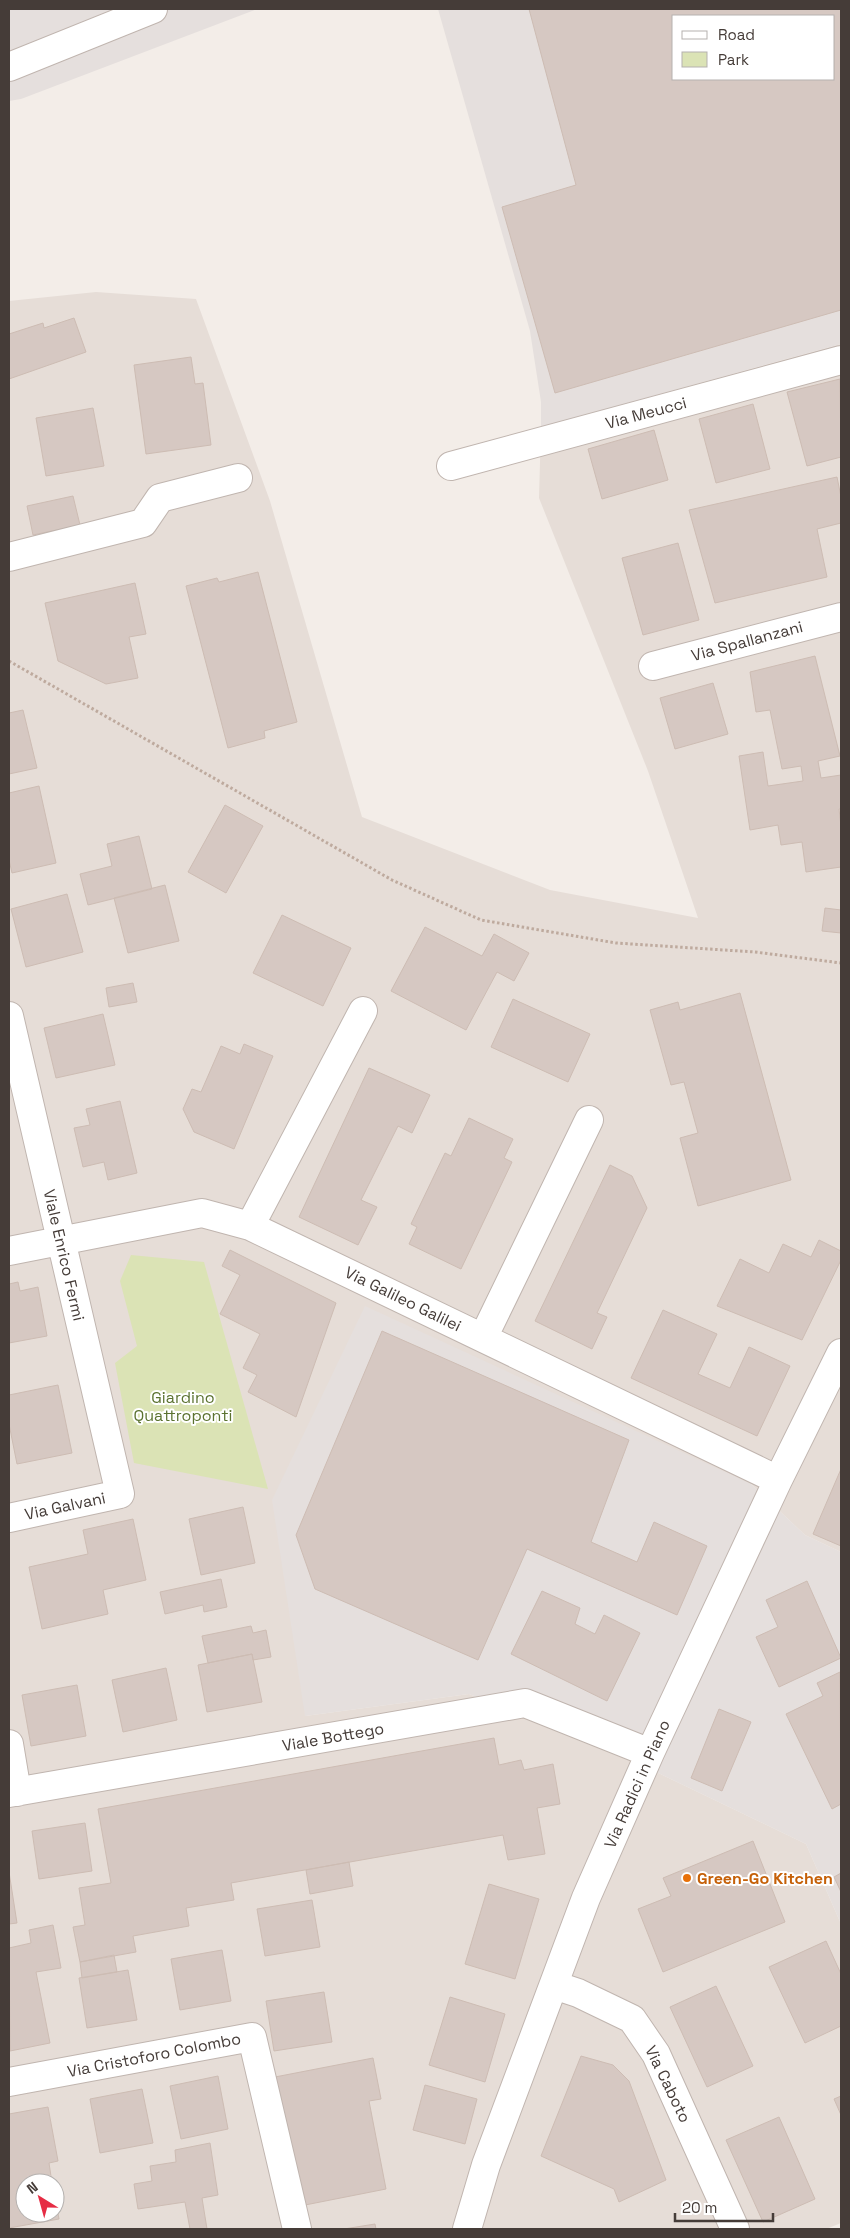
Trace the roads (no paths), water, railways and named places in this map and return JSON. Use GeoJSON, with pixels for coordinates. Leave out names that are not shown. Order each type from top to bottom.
{"type":"FeatureCollection","features":[{"type":"Feature","properties":{"kind":"street"},"geometry":{"type":"LineString","coordinates":[[9,67],[153,9]]}},
{"type":"Feature","properties":{"kind":"street","name":"Via Meucci"},"geometry":{"type":"LineString","coordinates":[[452,466],[841,360]]}},
{"type":"Feature","properties":{"kind":"street"},"geometry":{"type":"LineString","coordinates":[[9,557],[143,523],[160,498],[238,478]]}},
{"type":"Feature","properties":{"kind":"street","name":"Via Spallanzani"},"geometry":{"type":"LineString","coordinates":[[653,666],[841,617]]}},
{"type":"Feature","properties":{"kind":"street"},"geometry":{"type":"LineString","coordinates":[[250,1226],[363,1011]]}},
{"type":"Feature","properties":{"kind":"street","name":"Viale Enrico Fermi"},"geometry":{"type":"LineString","coordinates":[[9,1016],[120,1494]]}},
{"type":"Feature","properties":{"kind":"street"},"geometry":{"type":"LineString","coordinates":[[483,1338],[589,1120]]}},
{"type":"Feature","properties":{"kind":"street","name":"Via Galileo Galilei"},"geometry":{"type":"LineString","coordinates":[[9,1251],[202,1213],[250,1226],[778,1480]]}},
{"type":"Feature","properties":{"kind":"street","name":"Via Radici in Piano"},"geometry":{"type":"LineString","coordinates":[[467,2229],[486,2165],[586,1898],[650,1753],[778,1480],[841,1353]]}},
{"type":"Feature","properties":{"kind":"street","name":"Via Galvani"},"geometry":{"type":"LineString","coordinates":[[9,1518],[120,1494]]}},
{"type":"Feature","properties":{"kind":"street","name":"Viale Bottego"},"geometry":{"type":"LineString","coordinates":[[13,1792],[525,1703],[650,1753]]}},
{"type":"Feature","properties":{"kind":"street"},"geometry":{"type":"LineString","coordinates":[[9,1744],[13,1792]]}},
{"type":"Feature","properties":{"kind":"street","name":"Via Caboto"},"geometry":{"type":"LineString","coordinates":[[554,1985],[632,2019],[656,2054],[735,2229]]}},
{"type":"Feature","properties":{"kind":"street","name":"Via Cristoforo Colombo"},"geometry":{"type":"LineString","coordinates":[[9,2082],[252,2037],[297,2229]]}},
{"type":"Feature","properties":{"kind":"place","name":"Green-Go Kitchen"},"geometry":{"type":"Point","coordinates":[687,1878]}},
{"type":"Feature","properties":{"kind":"park label","name":"Giardino Quattroponti"},"geometry":{"type":"Point","coordinates":[183,1406]}}]}
